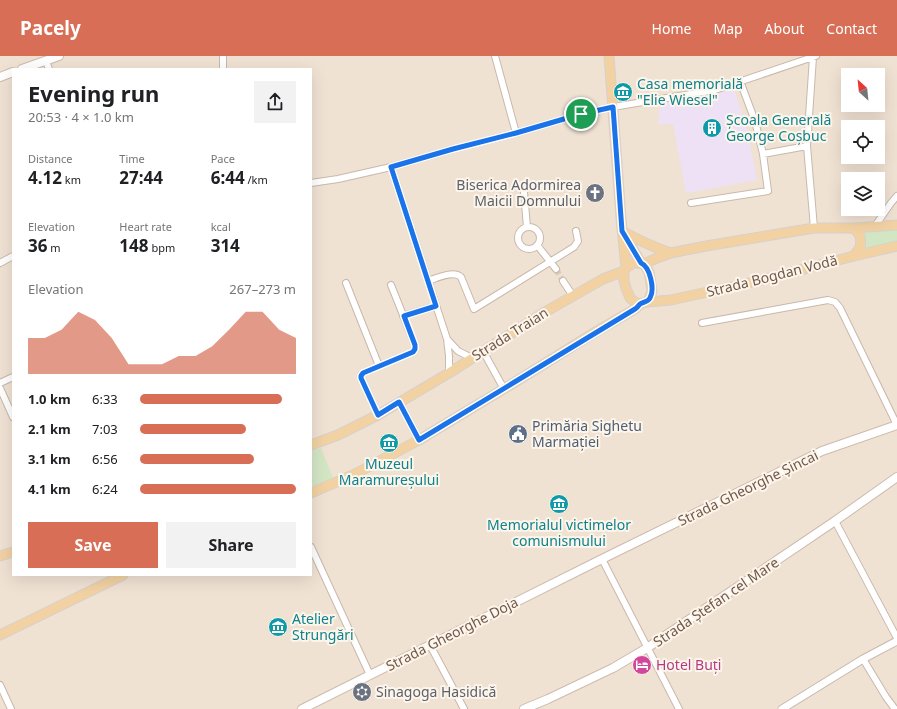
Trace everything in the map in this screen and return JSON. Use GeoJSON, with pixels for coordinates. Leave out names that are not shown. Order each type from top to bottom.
{"type":"FeatureCollection","features":[{"type":"Feature","properties":{"kind":"main road"},"geometry":{"type":"LineString","coordinates":[[24,68],[40,60],[59,56]]}},
{"type":"Feature","properties":{"kind":"main road"},"geometry":{"type":"LineString","coordinates":[[609,56],[625,270],[624,281],[628,295],[632,300],[643,303]]}},
{"type":"Feature","properties":{"kind":"main road"},"geometry":{"type":"LineString","coordinates":[[0,77],[12,72]]}},
{"type":"Feature","properties":{"kind":"main road"},"geometry":{"type":"LineString","coordinates":[[625,270],[633,263],[642,263],[671,253],[743,239],[814,228],[853,228],[897,225]]}},
{"type":"Feature","properties":{"kind":"main road"},"geometry":{"type":"LineString","coordinates":[[853,228],[858,232],[860,238],[860,247],[854,256]]}},
{"type":"Feature","properties":{"kind":"main road"},"geometry":{"type":"LineString","coordinates":[[622,231],[638,241],[671,253]]}},
{"type":"Feature","properties":{"kind":"main road"},"geometry":{"type":"LineString","coordinates":[[312,492],[355,474],[419,440],[643,303],[651,296],[652,286],[647,269],[622,231]]}},
{"type":"Feature","properties":{"kind":"main road","name":"Strada Bogdan Vodă"},"geometry":{"type":"LineString","coordinates":[[643,303],[671,300],[758,281],[897,246]]}},
{"type":"Feature","properties":{"kind":"main road","name":"Strada Traian"},"geometry":{"type":"LineString","coordinates":[[312,445],[338,435],[378,415],[573,296],[603,279],[625,270]]}},
{"type":"Feature","properties":{"kind":"main road","name":"Strada Gheorghe Șincai"},"geometry":{"type":"LineString","coordinates":[[602,559],[822,451],[897,425]]}},
{"type":"Feature","properties":{"kind":"main road","name":"Strada Ștefan cel Mare"},"geometry":{"type":"LineString","coordinates":[[524,709],[613,668],[647,648],[835,521],[897,477]]}},
{"type":"Feature","properties":{"kind":"main road"},"geometry":{"type":"LineString","coordinates":[[0,556],[12,552]]}},
{"type":"Feature","properties":{"kind":"main road","name":"Strada Gheorghe Doja"},"geometry":{"type":"LineString","coordinates":[[302,709],[602,559]]}},
{"type":"Feature","properties":{"kind":"main road"},"geometry":{"type":"LineString","coordinates":[[0,635],[121,576]]}},
{"type":"Feature","properties":{"kind":"street"},"geometry":{"type":"LineString","coordinates":[[223,68],[224,56]]}},
{"type":"Feature","properties":{"kind":"street"},"geometry":{"type":"LineString","coordinates":[[495,56],[516,133]]}},
{"type":"Feature","properties":{"kind":"street"},"geometry":{"type":"LineString","coordinates":[[312,183],[338,179],[391,167],[581,114],[613,107],[715,90],[815,57],[807,146],[814,228]]}},
{"type":"Feature","properties":{"kind":"street"},"geometry":{"type":"LineString","coordinates":[[40,60],[48,68]]}},
{"type":"Feature","properties":{"kind":"street"},"geometry":{"type":"LineString","coordinates":[[691,203],[768,191],[763,154],[755,121],[740,81]]}},
{"type":"Feature","properties":{"kind":"street"},"geometry":{"type":"LineString","coordinates":[[763,154],[807,146]]}},
{"type":"Feature","properties":{"kind":"street"},"geometry":{"type":"LineString","coordinates":[[391,167],[447,339],[449,373]]}},
{"type":"Feature","properties":{"kind":"street"},"geometry":{"type":"LineString","coordinates":[[524,192],[527,227]]}},
{"type":"Feature","properties":{"kind":"street"},"geometry":{"type":"LineString","coordinates":[[875,226],[897,196]]}},
{"type":"Feature","properties":{"kind":"street"},"geometry":{"type":"LineString","coordinates":[[527,227],[536,229],[539,232],[540,237],[537,245],[529,249],[521,245],[518,237],[520,232],[527,227]]}},
{"type":"Feature","properties":{"kind":"street"},"geometry":{"type":"LineString","coordinates":[[428,281],[452,274],[459,275],[474,309],[574,246],[578,241],[576,231]]}},
{"type":"Feature","properties":{"kind":"street"},"geometry":{"type":"LineString","coordinates":[[537,245],[556,269]]}},
{"type":"Feature","properties":{"kind":"street"},"geometry":{"type":"LineString","coordinates":[[0,263],[12,257]]}},
{"type":"Feature","properties":{"kind":"street"},"geometry":{"type":"LineString","coordinates":[[563,281],[573,296]]}},
{"type":"Feature","properties":{"kind":"street"},"geometry":{"type":"LineString","coordinates":[[346,283],[379,366]]}},
{"type":"Feature","properties":{"kind":"street"},"geometry":{"type":"LineString","coordinates":[[378,415],[361,376],[363,373],[413,352],[415,349],[415,345],[391,285]]}},
{"type":"Feature","properties":{"kind":"street"},"geometry":{"type":"LineString","coordinates":[[702,323],[828,300],[835,302],[840,308],[897,425]]}},
{"type":"Feature","properties":{"kind":"street"},"geometry":{"type":"LineString","coordinates":[[404,316],[436,306]]}},
{"type":"Feature","properties":{"kind":"street"},"geometry":{"type":"LineString","coordinates":[[447,339],[458,351],[472,358]]}},
{"type":"Feature","properties":{"kind":"street"},"geometry":{"type":"LineString","coordinates":[[483,351],[504,389]]}},
{"type":"Feature","properties":{"kind":"street"},"geometry":{"type":"LineString","coordinates":[[0,382],[12,377]]}},
{"type":"Feature","properties":{"kind":"street"},"geometry":{"type":"LineString","coordinates":[[0,388],[12,415]]}},
{"type":"Feature","properties":{"kind":"street"},"geometry":{"type":"LineString","coordinates":[[399,402],[419,440]]}},
{"type":"Feature","properties":{"kind":"street"},"geometry":{"type":"LineString","coordinates":[[782,709],[863,659],[897,640],[835,521]]}},
{"type":"Feature","properties":{"kind":"street"},"geometry":{"type":"LineString","coordinates":[[312,549],[370,675]]}},
{"type":"Feature","properties":{"kind":"street"},"geometry":{"type":"LineString","coordinates":[[602,559],[679,709]]}},
{"type":"Feature","properties":{"kind":"street"},"geometry":{"type":"LineString","coordinates":[[430,645],[464,709]]}},
{"type":"Feature","properties":{"kind":"street"},"geometry":{"type":"LineString","coordinates":[[863,659],[886,698],[895,709]]}},
{"type":"Feature","properties":{"kind":"street"},"geometry":{"type":"LineString","coordinates":[[0,685],[11,709]]}},
{"type":"Feature","properties":{"kind":"shaded area"},"geometry":{"type":"Polygon","coordinates":[[[0,56],[897,56],[897,709],[0,709],[0,56]]]}},
{"type":"Feature","properties":{"kind":"shaded area"},"geometry":{"type":"Polygon","coordinates":[[[734,89],[746,125],[757,180],[686,193],[673,124],[658,124],[661,101],[700,96],[734,89]]]}},
{"type":"Feature","properties":{"kind":"green space"},"geometry":{"type":"Polygon","coordinates":[[[897,229],[897,242],[864,250],[861,233],[897,229]]]}},
{"type":"Feature","properties":{"kind":"green space"},"geometry":{"type":"Polygon","coordinates":[[[321,448],[333,478],[312,487],[312,451],[321,448]]]}},
{"type":"Feature","properties":{"kind":"tunnel"},"geometry":{"type":"LineString","coordinates":[[556,269],[563,281]]}},
{"type":"Feature","properties":{"kind":"place","name":"Casa memorială \"Elie Wiesel\""},"geometry":{"type":"Point","coordinates":[623,92]}},
{"type":"Feature","properties":{"kind":"place","name":"Școala Generală George Coșbuc"},"geometry":{"type":"Point","coordinates":[712,128]}},
{"type":"Feature","properties":{"kind":"place","name":"Biserica Adormirea Maicii Domnului"},"geometry":{"type":"Point","coordinates":[595,193]}},
{"type":"Feature","properties":{"kind":"place","name":"Primăria Sighetu Marmației"},"geometry":{"type":"Point","coordinates":[518,434]}},
{"type":"Feature","properties":{"kind":"place","name":"Muzeul Maramureșului"},"geometry":{"type":"Point","coordinates":[389,443]}},
{"type":"Feature","properties":{"kind":"place","name":"Memorialul victimelor comunismului"},"geometry":{"type":"Point","coordinates":[559,504]}},
{"type":"Feature","properties":{"kind":"place","name":"Atelier Strungări"},"geometry":{"type":"Point","coordinates":[278,627]}},
{"type":"Feature","properties":{"kind":"place","name":"Hotel Buți"},"geometry":{"type":"Point","coordinates":[642,665]}},
{"type":"Feature","properties":{"kind":"place","name":"Sinagoga Hasidică"},"geometry":{"type":"Point","coordinates":[362,692]}},
{"type":"Feature","properties":{"kind":"route"},"geometry":{"type":"LineString","coordinates":[[613,107],[622,231],[641,263],[644,264],[649,272],[652,286],[651,296],[647,302],[640,304],[635,309],[419,440],[399,402],[378,415],[361,378],[363,373],[413,352],[415,345],[404,316],[436,306],[391,167],[581,114],[613,107]]}}]}
